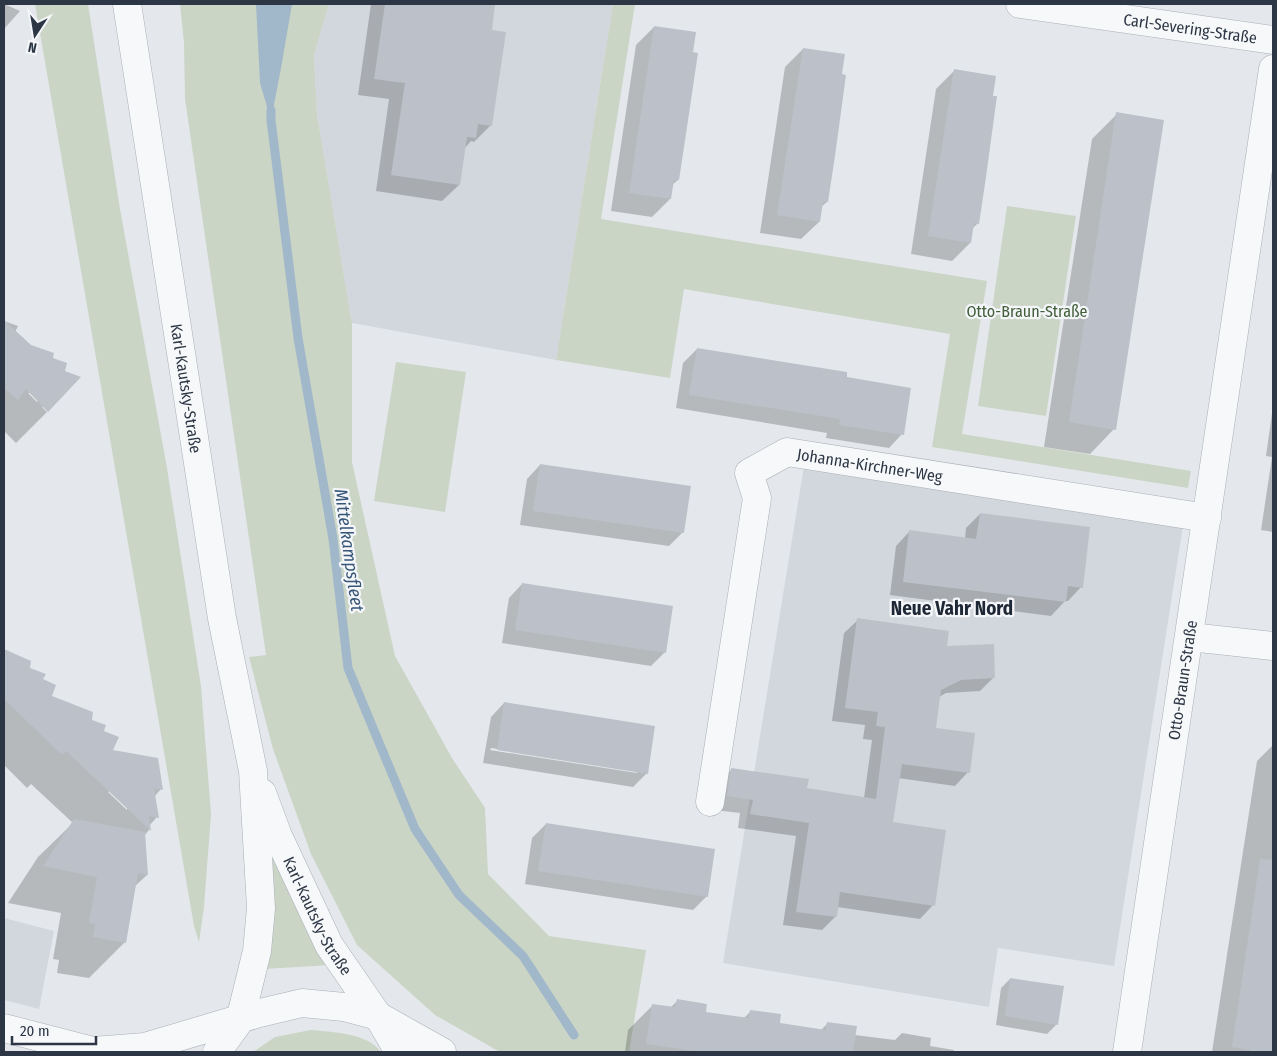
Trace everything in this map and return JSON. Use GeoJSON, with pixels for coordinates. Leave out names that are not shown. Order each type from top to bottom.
{"type":"FeatureCollection","features":[{"type":"Feature","properties":{"kind":"street","name":"Karl-Kautsky-Straße"},"geometry":{"type":"LineString","coordinates":[[127,4],[222,618],[253,771],[261,908],[256,951],[240,1020],[217,1052]]}},
{"type":"Feature","properties":{"kind":"street","name":"Carl-Severing-Straße"},"geometry":{"type":"LineString","coordinates":[[1020,4],[1273,40]]}},
{"type":"Feature","properties":{"kind":"street","name":"Otto-Braun-Straße"},"geometry":{"type":"LineString","coordinates":[[1127,1052],[1273,69]]}},
{"type":"Feature","properties":{"kind":"street","name":"Johanna-Kirchner-Weg"},"geometry":{"type":"LineString","coordinates":[[710,802],[757,498],[749,473],[787,452],[1207,518]]}},
{"type":"Feature","properties":{"kind":"street"},"geometry":{"type":"LineString","coordinates":[[1190,637],[1273,646]]}},
{"type":"Feature","properties":{"kind":"street","name":"Karl-Kautsky-Straße"},"geometry":{"type":"LineString","coordinates":[[253,771],[278,836],[329,945],[378,1016],[399,1052]]}},
{"type":"Feature","properties":{"kind":"street"},"geometry":{"type":"LineString","coordinates":[[4,1028],[93,1051],[145,1047],[256,1014],[302,1003],[344,1008],[378,1016],[442,1052]]}},
{"type":"Feature","properties":{"kind":"shaded area"},"geometry":{"type":"Polygon","coordinates":[[[329,4],[613,4],[556,360],[352,323],[317,114],[314,55],[329,4]]]}},
{"type":"Feature","properties":{"kind":"shaded area"},"geometry":{"type":"Polygon","coordinates":[[[804,466],[1183,526],[1114,966],[998,948],[989,1007],[723,963],[804,466]]]}},
{"type":"Feature","properties":{"kind":"shaded area"},"geometry":{"type":"Polygon","coordinates":[[[4,918],[54,931],[39,1009],[4,1000],[4,918]]]}},
{"type":"Feature","properties":{"kind":"green space"},"geometry":{"type":"Polygon","coordinates":[[[35,4],[88,4],[120,209],[167,468],[201,686],[211,814],[204,907],[199,942],[194,926],[35,4]]]}},
{"type":"Feature","properties":{"kind":"green space"},"geometry":{"type":"Polygon","coordinates":[[[180,4],[329,4],[314,55],[317,114],[352,323],[352,462],[395,656],[452,758],[485,808],[488,874],[549,936],[646,950],[629,1052],[500,1052],[435,1015],[357,945],[311,854],[273,749],[249,657],[266,655],[185,99],[184,43],[180,4]]]}},
{"type":"Feature","properties":{"kind":"green space"},"geometry":{"type":"Polygon","coordinates":[[[613,4],[635,4],[601,219],[987,281],[962,434],[1191,471],[1188,488],[932,447],[950,334],[684,289],[670,378],[556,360],[613,4]]]}},
{"type":"Feature","properties":{"kind":"green space","name":"Otto-Braun-Straße"},"geometry":{"type":"Polygon","coordinates":[[[1007,206],[1076,216],[1046,416],[978,406],[1007,206]]]}},
{"type":"Feature","properties":{"kind":"green space"},"geometry":{"type":"Polygon","coordinates":[[[396,362],[466,372],[445,512],[374,501],[396,362]]]}},
{"type":"Feature","properties":{"kind":"green space"},"geometry":{"type":"Polygon","coordinates":[[[270,845],[286,886],[330,965],[264,969],[270,845]]]}},
{"type":"Feature","properties":{"kind":"green space"},"geometry":{"type":"Polygon","coordinates":[[[311,1030],[359,1037],[368,1041],[381,1052],[253,1052],[275,1037],[311,1030]]]}},
{"type":"Feature","properties":{"kind":"water"},"geometry":{"type":"Polygon","coordinates":[[[256,4],[292,4],[271,120],[260,83],[256,4]]]}},
{"type":"Feature","properties":{"kind":"building"},"geometry":{"type":"Polygon","coordinates":[[[385,4],[495,4],[492,30],[506,32],[492,126],[478,124],[476,138],[467,137],[460,185],[391,175],[405,83],[374,79],[385,4]]]}},
{"type":"Feature","properties":{"kind":"building"},"geometry":{"type":"Polygon","coordinates":[[[654,26],[696,32],[693,52],[698,53],[686,134],[679,180],[674,180],[671,199],[629,193],[654,26]]]}},
{"type":"Feature","properties":{"kind":"building"},"geometry":{"type":"Polygon","coordinates":[[[803,48],[845,54],[842,74],[846,75],[835,156],[828,202],[823,202],[820,222],[777,215],[803,48]]]}},
{"type":"Feature","properties":{"kind":"building"},"geometry":{"type":"Polygon","coordinates":[[[954,69],[996,76],[993,96],[997,96],[979,224],[974,223],[971,243],[928,236],[954,69]]]}},
{"type":"Feature","properties":{"kind":"building"},"geometry":{"type":"Polygon","coordinates":[[[1116,112],[1164,120],[1116,430],[1069,422],[1116,112]]]}},
{"type":"Feature","properties":{"kind":"building"},"geometry":{"type":"Polygon","coordinates":[[[4,320],[31,345],[54,353],[53,358],[67,363],[65,371],[81,377],[48,412],[26,389],[18,400],[4,388],[4,320]]]}},
{"type":"Feature","properties":{"kind":"building"},"geometry":{"type":"Polygon","coordinates":[[[697,348],[847,372],[847,377],[911,388],[904,435],[839,425],[840,419],[689,395],[697,348]]]}},
{"type":"Feature","properties":{"kind":"building"},"geometry":{"type":"Polygon","coordinates":[[[540,464],[691,486],[684,533],[533,511],[540,464]]]}},
{"type":"Feature","properties":{"kind":"building"},"geometry":{"type":"Polygon","coordinates":[[[980,513],[1090,527],[1083,588],[1068,586],[1066,602],[903,582],[909,530],[976,539],[980,513]]]}},
{"type":"Feature","properties":{"kind":"building"},"geometry":{"type":"Polygon","coordinates":[[[522,583],[673,606],[666,653],[515,630],[522,583]]]}},
{"type":"Feature","properties":{"kind":"building"},"geometry":{"type":"Polygon","coordinates":[[[857,618],[949,631],[947,646],[994,644],[995,678],[961,680],[941,690],[936,728],[975,733],[970,773],[902,764],[893,822],[946,830],[935,906],[840,892],[837,917],[796,912],[809,823],[750,814],[753,800],[727,796],[731,768],[809,779],[807,788],[876,799],[885,727],[876,726],[878,712],[845,708],[857,618]]]}},
{"type":"Feature","properties":{"kind":"building"},"geometry":{"type":"Polygon","coordinates":[[[4,649],[31,661],[30,668],[46,674],[43,679],[56,685],[52,696],[93,712],[92,720],[106,725],[104,731],[119,737],[113,750],[158,758],[163,790],[154,788],[159,818],[149,816],[151,831],[66,751],[62,755],[4,699],[4,649]]]}},
{"type":"Feature","properties":{"kind":"building"},"geometry":{"type":"Polygon","coordinates":[[[504,702],[655,726],[648,774],[497,750],[504,702]]]}},
{"type":"Feature","properties":{"kind":"building"},"geometry":{"type":"Polygon","coordinates":[[[74,819],[145,832],[148,875],[138,873],[126,943],[93,937],[95,924],[89,923],[97,877],[43,866],[74,819]]]}},
{"type":"Feature","properties":{"kind":"building"},"geometry":{"type":"Polygon","coordinates":[[[546,823],[715,849],[708,897],[538,871],[546,823]]]}},
{"type":"Feature","properties":{"kind":"building"},"geometry":{"type":"Polygon","coordinates":[[[1260,859],[1273,860],[1273,1052],[1250,1052],[1250,1050],[1232,1047],[1260,859]]]}},
{"type":"Feature","properties":{"kind":"building"},"geometry":{"type":"Polygon","coordinates":[[[1010,978],[1064,986],[1058,1025],[1005,1016],[1010,978]]]}},
{"type":"Feature","properties":{"kind":"building"},"geometry":{"type":"Polygon","coordinates":[[[677,999],[707,1004],[706,1012],[749,1018],[750,1010],[781,1014],[780,1023],[826,1030],[827,1022],[857,1026],[853,1052],[702,1052],[646,1044],[652,1004],[675,1007],[677,999]]]}},
{"type":"Feature","properties":{"kind":"waterway","name":"Mittelkampsfleet"},"geometry":{"type":"LineString","coordinates":[[271,110],[298,338],[333,539],[348,668],[415,829],[459,895],[523,956],[574,1035]]}},
{"type":"Feature","properties":{"kind":"district","name":"Neue Vahr Nord"},"geometry":{"type":"Point","coordinates":[952,608]}}]}
